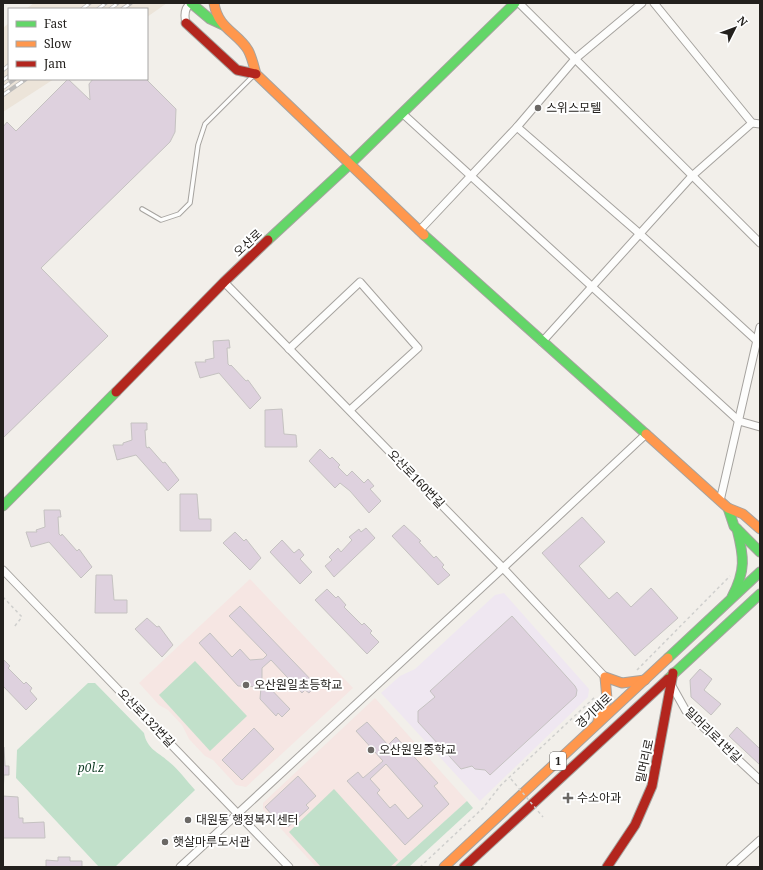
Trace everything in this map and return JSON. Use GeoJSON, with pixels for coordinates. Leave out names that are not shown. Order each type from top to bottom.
{"type":"FeatureCollection","features":[{"type":"Feature","properties":{"kind":"street"},"geometry":{"type":"LineString","coordinates":[[223,25],[210,19],[191,3],[184,16],[186,23],[237,70],[256,74]]}},
{"type":"Feature","properties":{"kind":"street"},"geometry":{"type":"LineString","coordinates":[[214,3],[214,10],[223,25],[248,50],[256,74],[349,165],[419,231],[645,435],[728,508],[742,514],[760,529]]}},
{"type":"Feature","properties":{"kind":"street","name":"오산로"},"geometry":{"type":"LineString","coordinates":[[3,506],[224,282],[349,165],[515,3]]}},
{"type":"Feature","properties":{"kind":"street"},"geometry":{"type":"LineString","coordinates":[[519,3],[760,243]]}},
{"type":"Feature","properties":{"kind":"street"},"geometry":{"type":"LineString","coordinates":[[419,231],[517,126],[575,59],[642,3]]}},
{"type":"Feature","properties":{"kind":"street"},"geometry":{"type":"LineString","coordinates":[[654,3],[752,122],[760,124]]}},
{"type":"Feature","properties":{"kind":"street"},"geometry":{"type":"LineString","coordinates":[[402,114],[739,421],[760,427]]}},
{"type":"Feature","properties":{"kind":"street"},"geometry":{"type":"LineString","coordinates":[[542,342],[692,176],[752,122]]}},
{"type":"Feature","properties":{"kind":"street"},"geometry":{"type":"LineString","coordinates":[[517,126],[640,234],[757,341]]}},
{"type":"Feature","properties":{"kind":"street","name":"오산로160번길"},"geometry":{"type":"LineString","coordinates":[[224,282],[503,568],[605,677]]}},
{"type":"Feature","properties":{"kind":"street"},"geometry":{"type":"LineString","coordinates":[[289,349],[360,282],[418,348],[350,410]]}},
{"type":"Feature","properties":{"kind":"street"},"geometry":{"type":"LineString","coordinates":[[720,501],[760,327]]}},
{"type":"Feature","properties":{"kind":"street"},"geometry":{"type":"LineString","coordinates":[[180,867],[645,435]]}},
{"type":"Feature","properties":{"kind":"street"},"geometry":{"type":"LineString","coordinates":[[728,508],[734,526],[760,552]]}},
{"type":"Feature","properties":{"kind":"street"},"geometry":{"type":"LineString","coordinates":[[730,600],[744,570],[744,560],[737,529]]}},
{"type":"Feature","properties":{"kind":"street","name":"오산로132번길"},"geometry":{"type":"LineString","coordinates":[[3,570],[289,867]]}},
{"type":"Feature","properties":{"kind":"street","name":"경기대로"},"geometry":{"type":"LineString","coordinates":[[444,867],[760,572]]}},
{"type":"Feature","properties":{"kind":"street","name":"1"},"geometry":{"type":"LineString","coordinates":[[464,867],[760,594]]}},
{"type":"Feature","properties":{"kind":"street","name":"밀머리로"},"geometry":{"type":"LineString","coordinates":[[607,867],[634,825],[652,786],[672,686],[672,654]]}},
{"type":"Feature","properties":{"kind":"street"},"geometry":{"type":"LineString","coordinates":[[596,725],[607,699],[605,677],[622,684],[645,680]]}},
{"type":"Feature","properties":{"kind":"street","name":"밀머리로1번길"},"geometry":{"type":"LineString","coordinates":[[672,686],[686,711],[760,780]]}},
{"type":"Feature","properties":{"kind":"street"},"geometry":{"type":"LineString","coordinates":[[730,867],[760,840]]}},
{"type":"Feature","properties":{"kind":"lane"},"geometry":{"type":"LineString","coordinates":[[142,209],[161,220],[179,214],[190,203],[198,145],[205,124],[256,74]]}},
{"type":"Feature","properties":{"kind":"path"},"geometry":{"type":"LineString","coordinates":[[3,597],[22,617],[14,628]]}},
{"type":"Feature","properties":{"kind":"path"},"geometry":{"type":"LineString","coordinates":[[511,779],[544,816]]}},
{"type":"Feature","properties":{"kind":"shaded area"},"geometry":{"type":"Polygon","coordinates":[[[34,3],[167,3],[148,16],[148,8],[27,8],[34,3]]]}},
{"type":"Feature","properties":{"kind":"shaded area"},"geometry":{"type":"Polygon","coordinates":[[[8,24],[8,80],[52,80],[3,112],[3,28],[8,24]]]}},
{"type":"Feature","properties":{"kind":"shaded area","name":"오산원일초등학교"},"geometry":{"type":"Polygon","coordinates":[[[250,579],[353,688],[246,787],[236,785],[213,760],[205,756],[189,739],[182,725],[168,710],[159,705],[139,683],[250,579]]]}},
{"type":"Feature","properties":{"kind":"shaded area"},"geometry":{"type":"Polygon","coordinates":[[[504,593],[589,689],[588,697],[480,801],[381,693],[400,676],[415,669],[495,595],[504,593]]]}},
{"type":"Feature","properties":{"kind":"shaded area","name":"오산원일중학교"},"geometry":{"type":"Polygon","coordinates":[[[375,698],[467,801],[394,867],[316,867],[263,809],[263,803],[375,698]]]}},
{"type":"Feature","properties":{"kind":"green space"},"geometry":{"type":"Polygon","coordinates":[[[195,661],[247,716],[210,751],[159,695],[195,661]]]}},
{"type":"Feature","properties":{"kind":"green space","name":"p0l.z"},"geometry":{"type":"Polygon","coordinates":[[[88,683],[95,683],[144,733],[150,747],[175,768],[195,790],[115,867],[99,867],[16,778],[17,750],[88,683]]]}},
{"type":"Feature","properties":{"kind":"green space"},"geometry":{"type":"Polygon","coordinates":[[[334,789],[398,860],[390,867],[321,867],[289,832],[334,789]]]}},
{"type":"Feature","properties":{"kind":"green space"},"geometry":{"type":"Polygon","coordinates":[[[467,801],[473,808],[409,867],[394,867],[467,801]]]}},
{"type":"Feature","properties":{"kind":"building"},"geometry":{"type":"Polygon","coordinates":[[[67,80],[69,80],[90,100],[89,84],[92,80],[147,80],[176,109],[175,132],[170,142],[41,268],[108,336],[3,438],[3,127],[7,122],[16,131],[67,80]]]}},
{"type":"Feature","properties":{"kind":"building"},"geometry":{"type":"Polygon","coordinates":[[[229,340],[230,348],[227,348],[228,364],[230,366],[231,365],[246,381],[248,380],[261,398],[250,409],[219,373],[200,378],[195,362],[206,362],[205,360],[214,358],[213,341],[229,340]]]}},
{"type":"Feature","properties":{"kind":"building"},"geometry":{"type":"Polygon","coordinates":[[[282,409],[284,434],[296,435],[297,447],[265,447],[265,410],[282,409]]]}},
{"type":"Feature","properties":{"kind":"building"},"geometry":{"type":"Polygon","coordinates":[[[131,423],[147,423],[147,430],[145,430],[147,448],[149,447],[163,463],[165,462],[179,480],[168,491],[136,455],[117,460],[113,445],[123,445],[123,443],[132,440],[131,423]]]}},
{"type":"Feature","properties":{"kind":"building"},"geometry":{"type":"Polygon","coordinates":[[[320,449],[330,459],[332,457],[340,465],[338,467],[347,476],[352,471],[364,483],[368,479],[374,486],[370,489],[381,501],[369,513],[350,491],[340,483],[335,488],[309,461],[320,449]]]}},
{"type":"Feature","properties":{"kind":"building"},"geometry":{"type":"Polygon","coordinates":[[[180,494],[197,494],[199,519],[211,519],[211,531],[180,531],[180,494]]]}},
{"type":"Feature","properties":{"kind":"building"},"geometry":{"type":"Polygon","coordinates":[[[44,510],[60,510],[61,517],[58,517],[59,534],[61,536],[62,534],[77,551],[79,549],[92,567],[81,578],[49,542],[31,547],[26,532],[37,532],[36,530],[45,527],[44,510]]]}},
{"type":"Feature","properties":{"kind":"building"},"geometry":{"type":"Polygon","coordinates":[[[582,517],[605,542],[579,566],[609,599],[617,592],[631,607],[651,588],[678,618],[635,656],[542,553],[582,517]]]}},
{"type":"Feature","properties":{"kind":"building"},"geometry":{"type":"Polygon","coordinates":[[[404,525],[421,541],[419,542],[434,558],[436,556],[444,565],[442,567],[450,575],[438,585],[392,536],[404,525]]]}},
{"type":"Feature","properties":{"kind":"building"},"geometry":{"type":"Polygon","coordinates":[[[366,528],[375,538],[334,577],[325,566],[332,560],[329,557],[338,548],[341,552],[352,540],[349,537],[359,529],[361,532],[366,528]]]}},
{"type":"Feature","properties":{"kind":"building"},"geometry":{"type":"Polygon","coordinates":[[[235,532],[244,541],[246,539],[261,558],[250,570],[223,543],[235,532]]]}},
{"type":"Feature","properties":{"kind":"building"},"geometry":{"type":"Polygon","coordinates":[[[282,540],[294,553],[299,549],[304,555],[300,559],[312,572],[300,584],[270,552],[282,540]]]}},
{"type":"Feature","properties":{"kind":"building"},"geometry":{"type":"Polygon","coordinates":[[[96,575],[112,575],[114,600],[127,600],[127,613],[95,613],[96,575]]]}},
{"type":"Feature","properties":{"kind":"building"},"geometry":{"type":"Polygon","coordinates":[[[327,589],[336,598],[338,596],[346,605],[344,607],[362,625],[364,623],[372,631],[370,633],[379,642],[367,654],[315,600],[327,589]]]}},
{"type":"Feature","properties":{"kind":"building"},"geometry":{"type":"Polygon","coordinates":[[[240,606],[316,685],[309,693],[305,690],[302,693],[271,660],[262,668],[262,680],[290,709],[282,717],[278,713],[276,716],[260,699],[261,687],[238,686],[199,643],[210,633],[232,657],[240,649],[250,660],[263,659],[267,655],[229,616],[240,606]]]}},
{"type":"Feature","properties":{"kind":"building"},"geometry":{"type":"Polygon","coordinates":[[[512,616],[575,686],[577,690],[576,696],[490,775],[485,770],[475,769],[472,766],[461,769],[418,722],[418,711],[435,697],[430,691],[512,616]]]}},
{"type":"Feature","properties":{"kind":"building"},"geometry":{"type":"Polygon","coordinates":[[[147,618],[157,627],[159,626],[173,645],[162,657],[135,629],[147,618]]]}},
{"type":"Feature","properties":{"kind":"building"},"geometry":{"type":"Polygon","coordinates":[[[4,660],[10,666],[8,668],[24,684],[26,682],[32,688],[30,691],[37,699],[26,710],[3,686],[4,660]]]}},
{"type":"Feature","properties":{"kind":"building"},"geometry":{"type":"Polygon","coordinates":[[[700,669],[712,679],[704,690],[721,704],[711,715],[691,697],[690,680],[700,669]]]}},
{"type":"Feature","properties":{"kind":"building"},"geometry":{"type":"Polygon","coordinates":[[[367,722],[388,745],[396,737],[438,783],[434,786],[449,804],[405,845],[347,781],[358,772],[363,778],[383,761],[356,731],[367,722]],[[386,764],[370,779],[380,790],[377,793],[390,808],[395,804],[408,819],[423,806],[386,764]]]}},
{"type":"Feature","properties":{"kind":"building"},"geometry":{"type":"Polygon","coordinates":[[[737,727],[760,749],[760,765],[729,736],[737,727]]]}},
{"type":"Feature","properties":{"kind":"building"},"geometry":{"type":"Polygon","coordinates":[[[254,728],[274,749],[242,780],[222,760],[254,728]]]}},
{"type":"Feature","properties":{"kind":"building"},"geometry":{"type":"Polygon","coordinates":[[[3,747],[5,766],[9,766],[9,775],[4,775],[3,793],[3,747]]]}},
{"type":"Feature","properties":{"kind":"building"},"geometry":{"type":"Polygon","coordinates":[[[298,776],[316,796],[306,805],[309,808],[288,827],[285,823],[282,826],[265,807],[298,776]]]}},
{"type":"Feature","properties":{"kind":"building"},"geometry":{"type":"Polygon","coordinates":[[[3,796],[18,797],[19,818],[23,818],[23,823],[44,822],[45,838],[3,838],[3,796]]]}},
{"type":"Feature","properties":{"kind":"building"},"geometry":{"type":"Polygon","coordinates":[[[58,857],[70,857],[70,861],[82,861],[82,867],[46,867],[46,860],[58,861],[58,857]]]}},
{"type":"Feature","properties":{"kind":"railway"},"geometry":{"type":"LineString","coordinates":[[83,8],[90,3]]}},
{"type":"Feature","properties":{"kind":"railway"},"geometry":{"type":"LineString","coordinates":[[99,8],[106,3]]}},
{"type":"Feature","properties":{"kind":"railway"},"geometry":{"type":"LineString","coordinates":[[111,8],[118,3]]}},
{"type":"Feature","properties":{"kind":"railway"},"geometry":{"type":"LineString","coordinates":[[124,8],[131,3]]}},
{"type":"Feature","properties":{"kind":"railway"},"geometry":{"type":"LineString","coordinates":[[3,70],[8,66]]}},
{"type":"Feature","properties":{"kind":"railway"},"geometry":{"type":"LineString","coordinates":[[3,80],[8,77]]}},
{"type":"Feature","properties":{"kind":"railway"},"geometry":{"type":"LineString","coordinates":[[3,88],[14,80]]}},
{"type":"Feature","properties":{"kind":"railway"},"geometry":{"type":"LineString","coordinates":[[3,95],[25,80]]}},
{"type":"Feature","properties":{"kind":"traffic: fast"},"geometry":{"type":"LineString","coordinates":[[191,3],[210,19],[223,25]]}},
{"type":"Feature","properties":{"kind":"traffic: fast"},"geometry":{"type":"LineString","coordinates":[[268,240],[349,165],[515,3]]}},
{"type":"Feature","properties":{"kind":"traffic: fast"},"geometry":{"type":"LineString","coordinates":[[424,235],[646,434]]}},
{"type":"Feature","properties":{"kind":"traffic: fast"},"geometry":{"type":"LineString","coordinates":[[3,506],[116,392]]}},
{"type":"Feature","properties":{"kind":"traffic: fast"},"geometry":{"type":"LineString","coordinates":[[728,508],[734,526],[760,552]]}},
{"type":"Feature","properties":{"kind":"traffic: fast"},"geometry":{"type":"LineString","coordinates":[[732,597],[742,571],[742,556],[737,529]]}},
{"type":"Feature","properties":{"kind":"traffic: fast"},"geometry":{"type":"LineString","coordinates":[[668,658],[760,572]]}},
{"type":"Feature","properties":{"kind":"traffic: fast"},"geometry":{"type":"LineString","coordinates":[[668,679],[760,594]]}},
{"type":"Feature","properties":{"kind":"traffic: slow"},"geometry":{"type":"LineString","coordinates":[[214,3],[219,19],[248,50],[256,74],[424,235]]}},
{"type":"Feature","properties":{"kind":"traffic: slow"},"geometry":{"type":"LineString","coordinates":[[646,434],[728,508],[743,514],[760,529]]}},
{"type":"Feature","properties":{"kind":"traffic: slow"},"geometry":{"type":"LineString","coordinates":[[444,867],[668,658]]}},
{"type":"Feature","properties":{"kind":"traffic: slow"},"geometry":{"type":"LineString","coordinates":[[598,721],[607,699],[605,677],[622,683],[645,680]]}},
{"type":"Feature","properties":{"kind":"traffic: jam"},"geometry":{"type":"LineString","coordinates":[[186,23],[237,70],[256,74]]}},
{"type":"Feature","properties":{"kind":"traffic: jam"},"geometry":{"type":"LineString","coordinates":[[116,392],[224,282],[268,240]]}},
{"type":"Feature","properties":{"kind":"traffic: jam"},"geometry":{"type":"LineString","coordinates":[[607,867],[635,825],[652,786],[673,673]]}},
{"type":"Feature","properties":{"kind":"traffic: jam"},"geometry":{"type":"LineString","coordinates":[[464,867],[668,679]]}},
{"type":"Feature","properties":{"kind":"place","name":"스위스모텔"},"geometry":{"type":"Point","coordinates":[538,108]}},
{"type":"Feature","properties":{"kind":"place","name":"오산원일초등학교"},"geometry":{"type":"Point","coordinates":[246,685]}},
{"type":"Feature","properties":{"kind":"place","name":"오산원일중학교"},"geometry":{"type":"Point","coordinates":[371,750]}},
{"type":"Feature","properties":{"kind":"place","name":"수소아과"},"geometry":{"type":"Point","coordinates":[568,798]}},
{"type":"Feature","properties":{"kind":"place","name":"대원동 행정복지센터"},"geometry":{"type":"Point","coordinates":[188,820]}},
{"type":"Feature","properties":{"kind":"place","name":"햇살마루도서관"},"geometry":{"type":"Point","coordinates":[165,842]}}]}
